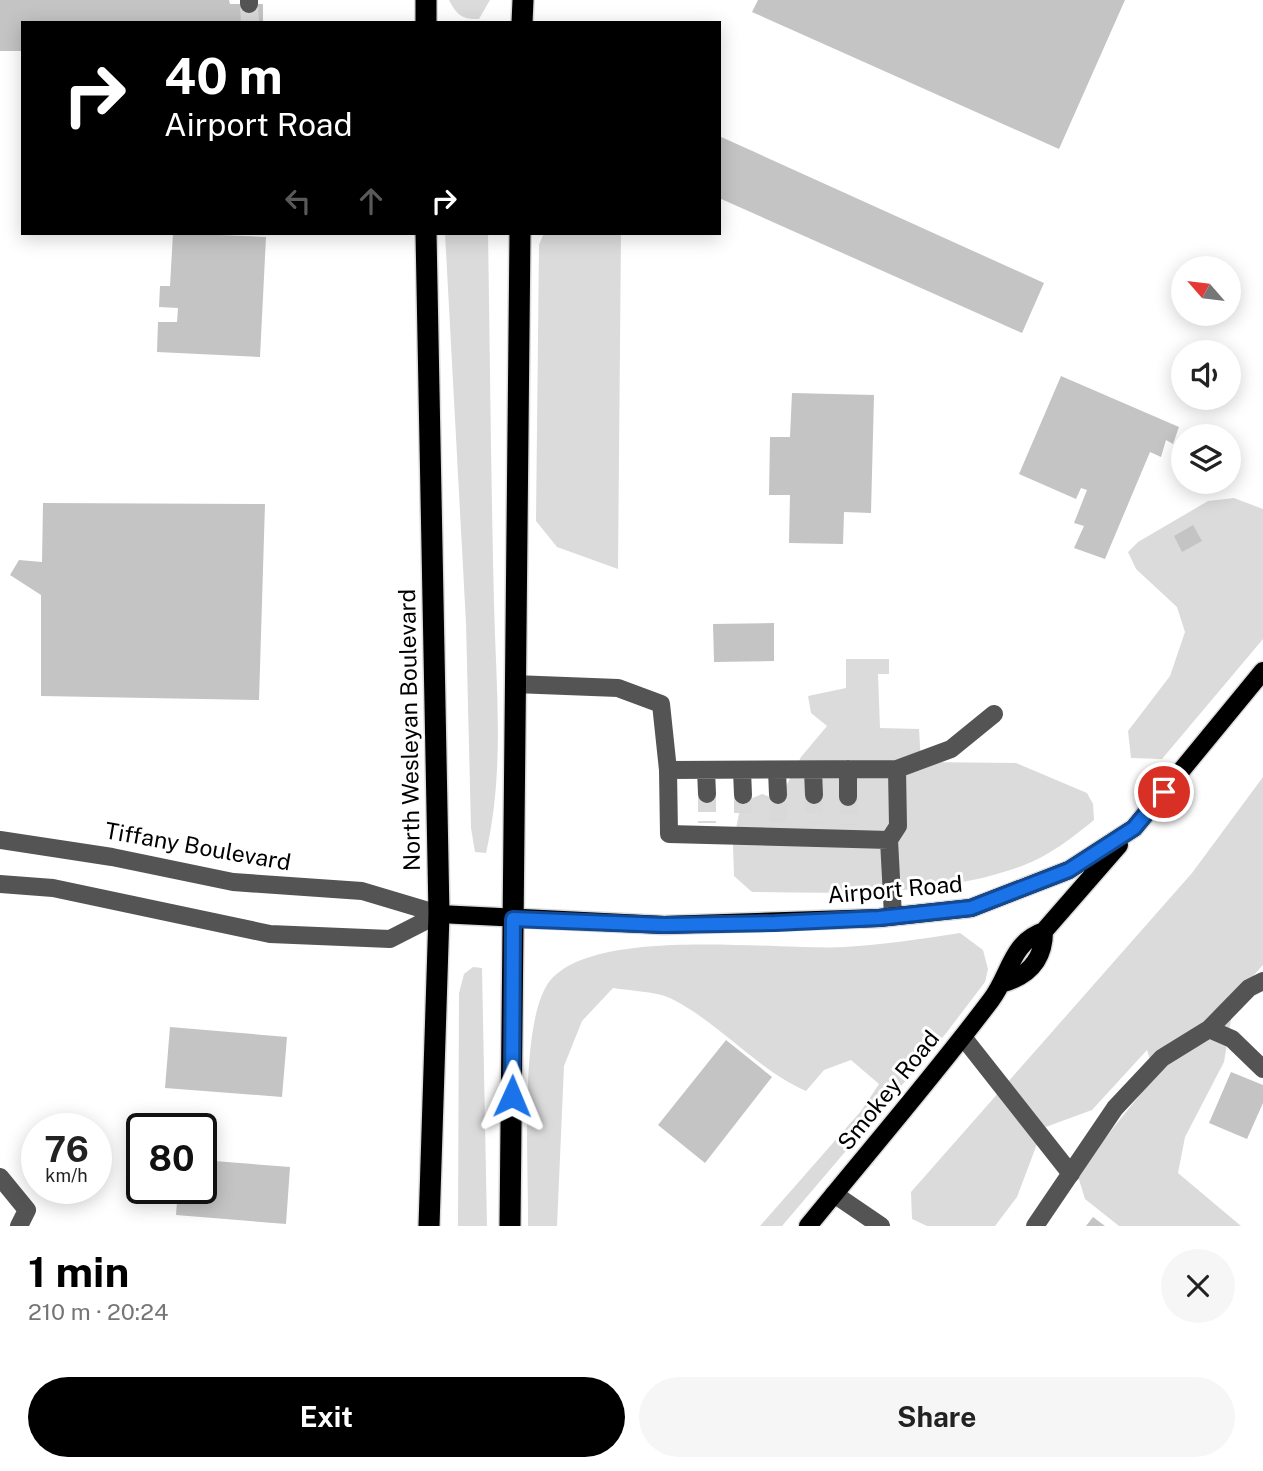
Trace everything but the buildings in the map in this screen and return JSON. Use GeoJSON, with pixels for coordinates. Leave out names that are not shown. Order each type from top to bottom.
{"type":"FeatureCollection","features":[{"type":"Feature","properties":{"kind":"highway"},"geometry":{"type":"LineString","coordinates":[[426,0],[426,21]]}},
{"type":"Feature","properties":{"kind":"highway"},"geometry":{"type":"LineString","coordinates":[[522,21],[523,0]]}},
{"type":"Feature","properties":{"kind":"highway","name":"North Wesleyan Boulevard"},"geometry":{"type":"LineString","coordinates":[[426,235],[439,914],[429,1226]]}},
{"type":"Feature","properties":{"kind":"highway"},"geometry":{"type":"LineString","coordinates":[[510,1226],[520,235]]}},
{"type":"Feature","properties":{"kind":"main road","name":"Airport Road"},"geometry":{"type":"LineString","coordinates":[[439,914],[664,925],[893,916],[971,908],[1069,870],[1134,828],[1263,671]]}},
{"type":"Feature","properties":{"kind":"main road","name":"Smokey Road"},"geometry":{"type":"LineString","coordinates":[[808,1226],[963,1037],[1004,983],[1008,963],[1030,936],[1044,931],[1134,828]]}},
{"type":"Feature","properties":{"kind":"street"},"geometry":{"type":"LineString","coordinates":[[514,684],[618,688],[661,704],[668,771],[669,834],[708,829],[778,829],[849,832],[889,840]]}},
{"type":"Feature","properties":{"kind":"street"},"geometry":{"type":"LineString","coordinates":[[668,771],[897,769],[951,749],[994,713]]}},
{"type":"Feature","properties":{"kind":"street"},"geometry":{"type":"LineString","coordinates":[[848,769],[848,797]]}},
{"type":"Feature","properties":{"kind":"street"},"geometry":{"type":"LineString","coordinates":[[893,916],[889,840],[898,826],[897,769]]}},
{"type":"Feature","properties":{"kind":"street"},"geometry":{"type":"LineString","coordinates":[[741,770],[743,795]]}},
{"type":"Feature","properties":{"kind":"street"},"geometry":{"type":"LineString","coordinates":[[777,770],[778,795]]}},
{"type":"Feature","properties":{"kind":"street"},"geometry":{"type":"LineString","coordinates":[[813,770],[814,795]]}},
{"type":"Feature","properties":{"kind":"street"},"geometry":{"type":"LineString","coordinates":[[706,771],[707,794]]}},
{"type":"Feature","properties":{"kind":"street","name":"Tiffany Boulevard"},"geometry":{"type":"LineString","coordinates":[[0,840],[113,857],[233,882],[362,891],[439,914]]}},
{"type":"Feature","properties":{"kind":"street"},"geometry":{"type":"LineString","coordinates":[[0,884],[53,888],[270,934],[390,939],[439,914]]}},
{"type":"Feature","properties":{"kind":"street"},"geometry":{"type":"LineString","coordinates":[[1035,1226],[1115,1108],[1162,1059],[1209,1030],[1248,988],[1263,981]]}},
{"type":"Feature","properties":{"kind":"street"},"geometry":{"type":"LineString","coordinates":[[1209,1030],[1232,1039],[1263,1069]]}},
{"type":"Feature","properties":{"kind":"street"},"geometry":{"type":"LineString","coordinates":[[963,1037],[1072,1174]]}},
{"type":"Feature","properties":{"kind":"street"},"geometry":{"type":"LineString","coordinates":[[0,1177],[27,1210],[19,1226]]}},
{"type":"Feature","properties":{"kind":"street"},"geometry":{"type":"LineString","coordinates":[[834,1194],[881,1226]]}},
{"type":"Feature","properties":{"kind":"shaded area"},"geometry":{"type":"Polygon","coordinates":[[[449,0],[490,0],[479,19],[473,19],[460,15],[449,0]]]}},
{"type":"Feature","properties":{"kind":"shaded area"},"geometry":{"type":"Polygon","coordinates":[[[445,235],[488,235],[498,729],[496,791],[486,853],[475,852],[471,828],[466,623],[445,235]]]}},
{"type":"Feature","properties":{"kind":"shaded area"},"geometry":{"type":"Polygon","coordinates":[[[543,235],[621,235],[618,569],[557,547],[536,521],[539,245],[543,235]]]}},
{"type":"Feature","properties":{"kind":"shaded area"},"geometry":{"type":"Polygon","coordinates":[[[1234,498],[1263,509],[1263,639],[1162,759],[1131,758],[1128,731],[1170,676],[1185,632],[1177,607],[1136,569],[1128,552],[1138,542],[1208,501],[1234,498]]]}},
{"type":"Feature","properties":{"kind":"shaded area"},"geometry":{"type":"Polygon","coordinates":[[[846,659],[889,659],[889,674],[878,674],[880,728],[919,729],[921,762],[1016,763],[1087,793],[1093,804],[1094,820],[1060,846],[1032,862],[956,883],[888,891],[752,892],[734,876],[733,845],[741,803],[762,794],[779,800],[801,757],[827,726],[811,713],[808,696],[846,688],[846,659]]]}},
{"type":"Feature","properties":{"kind":"shaded area"},"geometry":{"type":"Polygon","coordinates":[[[1263,777],[1263,965],[1235,996],[1224,1062],[1185,1137],[1178,1173],[1241,1226],[1119,1226],[1085,1199],[1077,1173],[1155,1076],[1147,1050],[1092,1110],[1043,1128],[1017,1197],[995,1226],[927,1226],[912,1219],[911,1192],[1192,873],[1263,777]]]}},
{"type":"Feature","properties":{"kind":"shaded area"},"geometry":{"type":"Polygon","coordinates":[[[960,933],[983,950],[988,969],[985,982],[947,1032],[782,1226],[760,1226],[861,1111],[879,1084],[851,1060],[824,1070],[806,1091],[771,1071],[707,1021],[672,999],[613,988],[582,1021],[564,1066],[557,1226],[528,1226],[527,1101],[532,1034],[538,1006],[547,985],[568,966],[600,954],[640,947],[844,947],[960,933]]]}},
{"type":"Feature","properties":{"kind":"shaded area"},"geometry":{"type":"Polygon","coordinates":[[[473,967],[482,968],[487,1226],[458,1226],[459,993],[464,974],[473,967]]]}},
{"type":"Feature","properties":{"kind":"tunnel"},"geometry":{"type":"LineString","coordinates":[[249,4],[250,21]]}},
{"type":"Feature","properties":{"kind":"tunnel"},"geometry":{"type":"LineString","coordinates":[[707,794],[707,823]]}},
{"type":"Feature","properties":{"kind":"tunnel"},"geometry":{"type":"LineString","coordinates":[[743,795],[743,822]]}},
{"type":"Feature","properties":{"kind":"tunnel"},"geometry":{"type":"LineString","coordinates":[[778,795],[778,822]]}},
{"type":"Feature","properties":{"kind":"tunnel"},"geometry":{"type":"LineString","coordinates":[[814,795],[814,823]]}},
{"type":"Feature","properties":{"kind":"tunnel"},"geometry":{"type":"LineString","coordinates":[[848,797],[849,825]]}},
{"type":"Feature","properties":{"kind":"route"},"geometry":{"type":"LineString","coordinates":[[512,1096],[513,919],[664,925],[775,923],[879,918],[971,908],[1069,870],[1134,828],[1164,792]]}}]}
